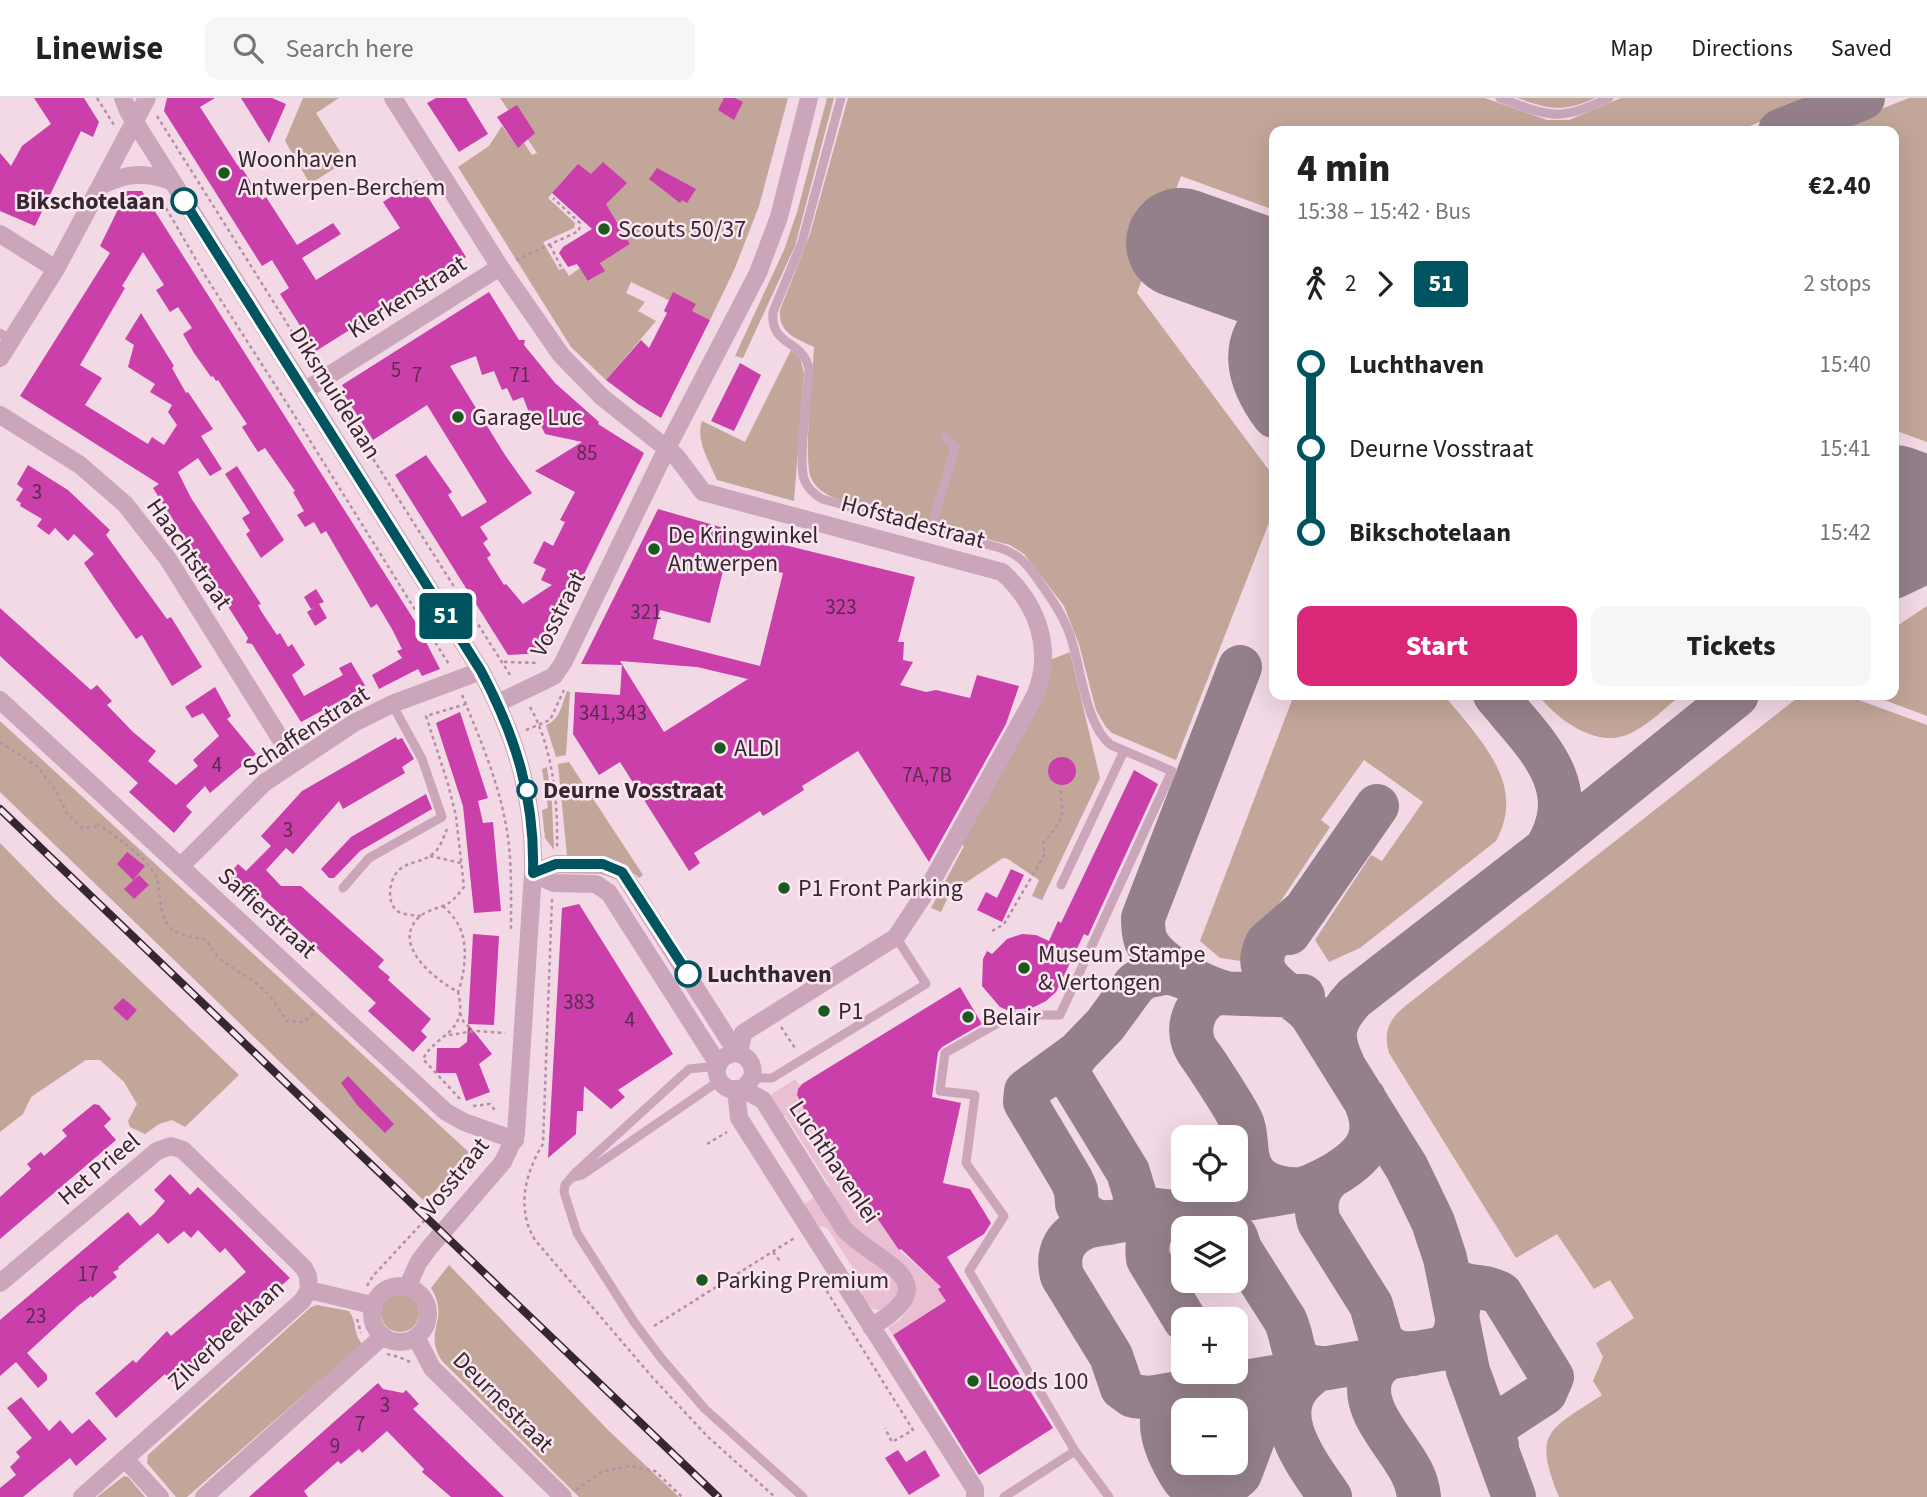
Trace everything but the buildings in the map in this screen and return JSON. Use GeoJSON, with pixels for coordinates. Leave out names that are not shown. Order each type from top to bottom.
{"type":"FeatureCollection","features":[{"type":"Feature","properties":{"kind":"street","name":"Diksmuidelaan"},"geometry":{"type":"LineString","coordinates":[[113,98],[130,107],[171,181],[481,671],[498,703]]}},
{"type":"Feature","properties":{"kind":"street"},"geometry":{"type":"LineString","coordinates":[[0,358],[6,337],[56,269],[102,185],[124,142],[130,107],[147,98]]}},
{"type":"Feature","properties":{"kind":"street","name":"Hofstadestraat"},"geometry":{"type":"LineString","coordinates":[[393,98],[500,267],[561,355],[601,397],[667,448],[703,492],[1002,572],[1014,584],[1040,632],[1044,648],[1041,680],[989,767],[927,890],[896,937],[743,1032],[738,1054]]}},
{"type":"Feature","properties":{"kind":"street","name":"Vosstraat"},"geometry":{"type":"LineString","coordinates":[[408,1286],[418,1263],[429,1248],[503,1162],[514,1140],[519,1111],[533,831],[528,792],[508,725],[498,703],[558,673],[667,448],[758,272],[779,217],[809,98]]}},
{"type":"Feature","properties":{"kind":"street"},"geometry":{"type":"LineString","coordinates":[[102,185],[123,176],[146,174],[171,181]]}},
{"type":"Feature","properties":{"kind":"street"},"geometry":{"type":"LineString","coordinates":[[0,234],[56,269]]}},
{"type":"Feature","properties":{"kind":"street","name":"Klerkenstraat"},"geometry":{"type":"LineString","coordinates":[[304,391],[500,267]]}},
{"type":"Feature","properties":{"kind":"street","name":"Haachtstraat"},"geometry":{"type":"LineString","coordinates":[[0,415],[80,465],[125,505],[168,559],[295,762]]}},
{"type":"Feature","properties":{"kind":"street","name":"Schaffenstraat"},"geometry":{"type":"LineString","coordinates":[[181,866],[264,783],[354,723],[392,704],[481,671]]}},
{"type":"Feature","properties":{"kind":"street","name":"Saffierstraat"},"geometry":{"type":"LineString","coordinates":[[0,700],[446,1112],[492,1134],[514,1140]]}},
{"type":"Feature","properties":{"kind":"street"},"geometry":{"type":"LineString","coordinates":[[533,873],[556,864],[603,864],[622,872],[738,1054],[750,1062],[739,1118],[977,1494]]}},
{"type":"Feature","properties":{"kind":"street"},"geometry":{"type":"LineString","coordinates":[[533,873],[554,883],[587,883],[603,887],[609,893],[718,1071]]}},
{"type":"Feature","properties":{"kind":"street"},"geometry":{"type":"LineString","coordinates":[[651,959],[670,947]]}},
{"type":"Feature","properties":{"kind":"street"},"geometry":{"type":"LineString","coordinates":[[718,1071],[725,1056],[738,1054]]}},
{"type":"Feature","properties":{"kind":"street","name":"Luchthavenlei"},"geometry":{"type":"LineString","coordinates":[[718,1071],[729,1089],[744,1086],[763,1100],[844,1229],[857,1242],[892,1265],[907,1283],[906,1296],[897,1309],[871,1326]]}},
{"type":"Feature","properties":{"kind":"street","name":"Het Prieel"},"geometry":{"type":"LineString","coordinates":[[0,1283],[157,1151],[171,1146],[183,1150],[303,1268],[308,1276],[309,1290]]}},
{"type":"Feature","properties":{"kind":"street"},"geometry":{"type":"LineString","coordinates":[[397,1285],[408,1286],[424,1299],[428,1320],[416,1337],[399,1342],[383,1336],[373,1322],[366,1303],[386,1289],[397,1285]]}},
{"type":"Feature","properties":{"kind":"street","name":"Zilverbeeklaan"},"geometry":{"type":"LineString","coordinates":[[82,1497],[302,1301],[309,1290],[366,1303]]}},
{"type":"Feature","properties":{"kind":"street"},"geometry":{"type":"LineString","coordinates":[[204,1497],[383,1336]]}},
{"type":"Feature","properties":{"kind":"street","name":"Deurnestraat"},"geometry":{"type":"LineString","coordinates":[[416,1337],[432,1368],[562,1496]]}},
{"type":"Feature","properties":{"kind":"street"},"geometry":{"type":"LineString","coordinates":[[126,1460],[160,1497]]}},
{"type":"Feature","properties":{"kind":"lane"},"geometry":{"type":"LineString","coordinates":[[841,98],[802,242],[773,312],[772,324],[776,335],[798,349],[808,361],[803,470],[808,487],[814,494],[831,502],[1011,551],[1022,559],[1058,608],[1069,632],[1092,715],[1103,739],[1172,771],[1060,1015],[1012,1015],[945,1053],[940,1091],[975,1095],[966,1163],[1004,1216],[969,1271],[1075,1451],[1109,1497]]}},
{"type":"Feature","properties":{"kind":"lane"},"geometry":{"type":"LineString","coordinates":[[1500,98],[1540,112],[1559,115],[1579,111],[1609,98]]}},
{"type":"Feature","properties":{"kind":"lane"},"geometry":{"type":"LineString","coordinates":[[931,529],[954,447],[945,437]]}},
{"type":"Feature","properties":{"kind":"lane"},"geometry":{"type":"LineString","coordinates":[[343,888],[369,858],[442,817],[422,759],[392,704]]}},
{"type":"Feature","properties":{"kind":"lane"},"geometry":{"type":"LineString","coordinates":[[1062,885],[1124,751]]}},
{"type":"Feature","properties":{"kind":"lane"},"geometry":{"type":"LineString","coordinates":[[744,1086],[772,1078],[926,984],[896,937]]}},
{"type":"Feature","properties":{"kind":"lane"},"geometry":{"type":"LineString","coordinates":[[718,1071],[690,1069],[569,1179],[564,1192],[577,1233],[661,1359],[705,1409],[803,1497]]}},
{"type":"Feature","properties":{"kind":"lane"},"geometry":{"type":"LineString","coordinates":[[569,1179],[582,1175],[718,1071]]}},
{"type":"Feature","properties":{"kind":"lane"},"geometry":{"type":"LineString","coordinates":[[1004,1497],[1075,1451]]}},
{"type":"Feature","properties":{"kind":"path"},"geometry":{"type":"LineString","coordinates":[[97,98],[124,142]]}},
{"type":"Feature","properties":{"kind":"path"},"geometry":{"type":"LineString","coordinates":[[146,174],[206,277],[457,681],[497,786],[505,820],[511,874]]}},
{"type":"Feature","properties":{"kind":"path"},"geometry":{"type":"LineString","coordinates":[[500,267],[579,231],[580,223],[553,198]]}},
{"type":"Feature","properties":{"kind":"path"},"geometry":{"type":"LineString","coordinates":[[550,245],[561,267]]}},
{"type":"Feature","properties":{"kind":"path"},"geometry":{"type":"LineString","coordinates":[[458,992],[428,971],[414,952],[411,940],[413,927],[421,916],[452,902],[464,887],[456,819],[426,716],[466,704]]}},
{"type":"Feature","properties":{"kind":"path"},"geometry":{"type":"LineString","coordinates":[[538,726],[554,781],[558,826],[556,864]]}},
{"type":"Feature","properties":{"kind":"path"},"geometry":{"type":"LineString","coordinates":[[0,742],[38,767],[56,790],[67,814],[82,828],[95,827],[96,823],[144,861],[160,883],[159,898],[167,925],[177,934],[207,940],[212,953],[226,966],[265,990],[287,1021],[304,1022],[327,1001]]}},
{"type":"Feature","properties":{"kind":"path"},"geometry":{"type":"LineString","coordinates":[[992,931],[1004,924],[1045,854],[1043,843],[1059,824],[1063,811],[1060,787]]}},
{"type":"Feature","properties":{"kind":"path"},"geometry":{"type":"LineString","coordinates":[[430,856],[456,819]]}},
{"type":"Feature","properties":{"kind":"path"},"geometry":{"type":"LineString","coordinates":[[421,916],[398,912],[394,907],[391,881],[395,873],[407,864],[430,856],[461,863]]}},
{"type":"Feature","properties":{"kind":"path"},"geometry":{"type":"LineString","coordinates":[[554,883],[550,911],[543,1144],[531,1163],[524,1214],[527,1227],[680,1407],[707,1436],[775,1497]]}},
{"type":"Feature","properties":{"kind":"path"},"geometry":{"type":"LineString","coordinates":[[443,905],[458,924],[462,936],[463,966],[458,992],[460,1012],[464,1023],[475,1031]]}},
{"type":"Feature","properties":{"kind":"path"},"geometry":{"type":"LineString","coordinates":[[460,1012],[452,1031],[429,1048],[423,1059],[459,1096],[461,1102]]}},
{"type":"Feature","properties":{"kind":"path"},"geometry":{"type":"LineString","coordinates":[[446,1036],[475,1031],[505,1032]]}},
{"type":"Feature","properties":{"kind":"path"},"geometry":{"type":"LineString","coordinates":[[366,1303],[373,1276],[475,1166],[492,1134],[493,1106],[468,1106]]}},
{"type":"Feature","properties":{"kind":"path"},"geometry":{"type":"LineString","coordinates":[[707,1144],[731,1130]]}},
{"type":"Feature","properties":{"kind":"path"},"geometry":{"type":"LineString","coordinates":[[790,1229],[798,1244]]}},
{"type":"Feature","properties":{"kind":"path"},"geometry":{"type":"LineString","coordinates":[[642,1333],[796,1237]]}},
{"type":"Feature","properties":{"kind":"path"},"geometry":{"type":"LineString","coordinates":[[773,1252],[780,1262]]}},
{"type":"Feature","properties":{"kind":"path"},"geometry":{"type":"LineString","coordinates":[[820,1279],[913,1430],[892,1442],[885,1428]]}},
{"type":"Feature","properties":{"kind":"path"},"geometry":{"type":"LineString","coordinates":[[562,1496],[581,1489],[601,1472],[629,1466],[655,1471],[682,1497]]}},
{"type":"Feature","properties":{"kind":"shaded area"},"geometry":{"type":"Polygon","coordinates":[[[303,98],[339,98],[316,113],[346,161],[310,184],[285,141],[303,98]]]}},
{"type":"Feature","properties":{"kind":"shaded area"},"geometry":{"type":"Polygon","coordinates":[[[500,98],[788,98],[759,206],[735,268],[710,320],[631,282],[626,293],[645,302],[638,311],[656,321],[606,380],[571,347],[458,167],[489,146],[502,126],[518,147],[524,143],[532,155],[537,153],[500,98]],[[568,175],[548,198],[575,223],[574,228],[543,242],[559,270],[564,268],[569,276],[580,268],[589,281],[604,271],[600,262],[630,244],[609,209],[568,175]]]}},
{"type":"Feature","properties":{"kind":"shaded area"},"geometry":{"type":"Polygon","coordinates":[[[827,98],[834,98],[795,246],[743,358],[735,356],[784,250],[798,209],[827,98]]]}},
{"type":"Feature","properties":{"kind":"shaded area"},"geometry":{"type":"Polygon","coordinates":[[[848,98],[1485,98],[1547,120],[1569,120],[1621,98],[1821,98],[1750,126],[1269,126],[1269,208],[1181,176],[1137,293],[1269,470],[1269,523],[1176,760],[1112,733],[1106,727],[1096,710],[1079,644],[1064,606],[1024,554],[1010,545],[835,498],[815,485],[811,478],[808,453],[814,347],[790,334],[780,318],[780,310],[810,234],[848,98]]]}},
{"type":"Feature","properties":{"kind":"shaded area"},"geometry":{"type":"Polygon","coordinates":[[[1517,98],[1595,98],[1574,106],[1556,108],[1517,98]]]}},
{"type":"Feature","properties":{"kind":"shaded area"},"geometry":{"type":"Polygon","coordinates":[[[1909,98],[1927,98],[1927,442],[1899,432],[1899,126],[1838,126],[1909,98]]]}},
{"type":"Feature","properties":{"kind":"shaded area"},"geometry":{"type":"Polygon","coordinates":[[[791,350],[800,358],[804,373],[794,501],[717,480],[700,436],[702,421],[745,442],[791,350]]]}},
{"type":"Feature","properties":{"kind":"shaded area"},"geometry":{"type":"Polygon","coordinates":[[[1927,606],[1927,716],[1884,700],[1899,700],[1899,625],[1927,606]]]}},
{"type":"Feature","properties":{"kind":"shaded area"},"geometry":{"type":"Polygon","coordinates":[[[1070,652],[1100,778],[1042,900],[1032,896],[1039,880],[1003,858],[950,893],[941,912],[931,908],[964,846],[959,843],[1050,660],[1070,652]]]}},
{"type":"Feature","properties":{"kind":"shaded area"},"geometry":{"type":"Polygon","coordinates":[[[567,691],[570,692],[566,755],[556,757],[546,725],[557,715],[567,691]]]}},
{"type":"Feature","properties":{"kind":"shaded area"},"geometry":{"type":"Polygon","coordinates":[[[1292,700],[1448,700],[1484,745],[1503,781],[1506,800],[1504,820],[1496,841],[1360,948],[1329,962],[1315,940],[1371,855],[1382,861],[1423,802],[1364,760],[1321,820],[1330,827],[1241,961],[1220,958],[1200,941],[1292,700]]]}},
{"type":"Feature","properties":{"kind":"shaded area"},"geometry":{"type":"Polygon","coordinates":[[[1542,700],[1675,700],[1633,732],[1607,738],[1568,723],[1542,700]]]}},
{"type":"Feature","properties":{"kind":"shaded area"},"geometry":{"type":"Polygon","coordinates":[[[1795,700],[1859,700],[1927,725],[1927,1497],[1559,1497],[1547,1458],[1550,1434],[1569,1416],[1602,1395],[1593,1381],[1603,1357],[1596,1343],[1634,1318],[1610,1280],[1594,1289],[1557,1234],[1516,1258],[1389,1053],[1387,1033],[1394,1017],[1795,700]]]}},
{"type":"Feature","properties":{"kind":"shaded area"},"geometry":{"type":"Polygon","coordinates":[[[0,721],[473,1156],[424,1201],[0,792],[0,721]]]}},
{"type":"Feature","properties":{"kind":"shaded area"},"geometry":{"type":"Polygon","coordinates":[[[569,762],[643,875],[639,878],[627,867],[567,856],[558,764],[569,762]]]}},
{"type":"Feature","properties":{"kind":"shaded area"},"geometry":{"type":"Polygon","coordinates":[[[547,767],[554,850],[545,838],[542,810],[548,808],[542,769],[547,767]]]}},
{"type":"Feature","properties":{"kind":"shaded area"},"geometry":{"type":"Polygon","coordinates":[[[0,843],[239,1075],[185,1127],[172,1120],[159,1124],[145,1134],[130,1127],[128,1121],[137,1104],[124,1082],[100,1060],[86,1060],[31,1097],[23,1114],[0,1132],[0,843]]]}},
{"type":"Feature","properties":{"kind":"shaded area"},"geometry":{"type":"Polygon","coordinates":[[[795,1079],[800,1086],[797,1092],[799,1100],[899,1250],[941,1287],[946,1301],[893,1335],[888,1328],[901,1319],[913,1298],[856,1235],[824,1191],[830,1186],[785,1115],[779,1119],[768,1101],[772,1094],[795,1079]]]}},
{"type":"Feature","properties":{"kind":"shaded area"},"geometry":{"type":"Polygon","coordinates":[[[817,1196],[891,1270],[900,1292],[883,1311],[866,1304],[862,1297],[861,1280],[827,1228],[818,1226],[804,1204],[817,1196]]]}},
{"type":"Feature","properties":{"kind":"shaded area"},"geometry":{"type":"Polygon","coordinates":[[[449,1265],[608,1430],[679,1497],[579,1497],[442,1361],[435,1341],[438,1309],[431,1288],[449,1265]]]}},
{"type":"Feature","properties":{"kind":"shaded area"},"geometry":{"type":"Polygon","coordinates":[[[400,1294],[413,1300],[419,1313],[413,1326],[400,1332],[387,1326],[381,1313],[387,1300],[400,1294]]]}},
{"type":"Feature","properties":{"kind":"shaded area"},"geometry":{"type":"Polygon","coordinates":[[[317,1305],[349,1311],[362,1344],[187,1497],[176,1497],[147,1463],[148,1455],[311,1307],[317,1305]]]}},
{"type":"Feature","properties":{"kind":"shaded area"},"geometry":{"type":"Polygon","coordinates":[[[124,1476],[128,1477],[145,1497],[97,1497],[124,1476]]]}},
{"type":"Feature","properties":{"kind":"taxiway"},"geometry":{"type":"LineString","coordinates":[[1793,126],[1863,98]]}},
{"type":"Feature","properties":{"kind":"taxiway"},"geometry":{"type":"LineString","coordinates":[[1269,316],[1255,336],[1250,362],[1258,389],[1269,409]]}},
{"type":"Feature","properties":{"kind":"taxiway"},"geometry":{"type":"LineString","coordinates":[[1899,575],[1927,561]]}},
{"type":"Feature","properties":{"kind":"taxiway"},"geometry":{"type":"LineString","coordinates":[[1226,993],[1193,980],[1160,958],[1146,941],[1143,918],[1240,667]]}},
{"type":"Feature","properties":{"kind":"taxiway"},"geometry":{"type":"LineString","coordinates":[[1499,700],[1539,748],[1557,785],[1560,805],[1557,826],[1546,849]]}},
{"type":"Feature","properties":{"kind":"taxiway"},"geometry":{"type":"LineString","coordinates":[[1343,1064],[1336,1045],[1335,1029],[1341,1014],[1354,998],[1546,849],[1731,700]]}},
{"type":"Feature","properties":{"kind":"taxiway"},"geometry":{"type":"LineString","coordinates":[[1289,933],[1377,806]]}},
{"type":"Feature","properties":{"kind":"taxiway"},"geometry":{"type":"LineString","coordinates":[[1306,909],[1267,943],[1263,967],[1275,984],[1311,1014],[1407,1168],[1433,1222],[1445,1258],[1468,1371],[1514,1497]]}},
{"type":"Feature","properties":{"kind":"taxiway"},"geometry":{"type":"LineString","coordinates":[[1109,1223],[1095,1221],[1082,1213],[1071,1179],[1025,1102],[1026,1091],[1078,1053],[1105,1025],[1135,984],[1145,977],[1168,972],[1195,981]]}},
{"type":"Feature","properties":{"kind":"taxiway"},"geometry":{"type":"LineString","coordinates":[[1302,1189],[1272,1185],[1261,1180],[1252,1169],[1241,1120],[1195,1048],[1191,1027],[1199,1006],[1217,993],[1303,996]]}},
{"type":"Feature","properties":{"kind":"taxiway"},"geometry":{"type":"LineString","coordinates":[[1078,1053],[1069,1065],[1070,1077],[1128,1172],[1137,1202],[1148,1209],[1174,1212]]}},
{"type":"Feature","properties":{"kind":"taxiway"},"geometry":{"type":"LineString","coordinates":[[1364,1098],[1371,1123],[1368,1142],[1356,1159],[1320,1182],[1294,1191],[1089,1226],[1068,1239],[1060,1259],[1062,1276],[1111,1356],[1122,1388],[1133,1396],[1150,1398],[1440,1349],[1454,1334],[1460,1301],[1465,1293],[1474,1287]]}},
{"type":"Feature","properties":{"kind":"taxiway"},"geometry":{"type":"LineString","coordinates":[[1330,1177],[1317,1198],[1319,1222],[1371,1305],[1385,1345],[1397,1352],[1413,1354]]}},
{"type":"Feature","properties":{"kind":"taxiway"},"geometry":{"type":"LineString","coordinates":[[1174,1212],[1161,1219],[1152,1230],[1148,1243],[1148,1259],[1177,1307]]}},
{"type":"Feature","properties":{"kind":"taxiway"},"geometry":{"type":"LineString","coordinates":[[1248,1262],[1285,1320],[1299,1359],[1305,1364],[1326,1368]]}},
{"type":"Feature","properties":{"kind":"taxiway"},"geometry":{"type":"LineString","coordinates":[[1450,1276],[1462,1284],[1501,1294],[1552,1377],[1545,1393],[1499,1423],[1495,1438],[1497,1446]]}},
{"type":"Feature","properties":{"kind":"taxiway"},"geometry":{"type":"LineString","coordinates":[[1391,1357],[1380,1364],[1372,1375],[1370,1400],[1381,1425],[1413,1474],[1419,1497]]}},
{"type":"Feature","properties":{"kind":"taxiway"},"geometry":{"type":"LineString","coordinates":[[1189,1392],[1177,1397],[1164,1412],[1162,1421],[1165,1442],[1187,1483],[1195,1487],[1216,1486],[1240,1474],[1272,1389],[1281,1379],[1297,1372]]}},
{"type":"Feature","properties":{"kind":"taxiway"},"geometry":{"type":"LineString","coordinates":[[1309,1376],[1296,1390],[1290,1405],[1290,1421],[1301,1453],[1330,1497]]}},
{"type":"Feature","properties":{"kind":"runway"},"geometry":{"type":"LineString","coordinates":[[1181,243],[1269,274]]}},
{"type":"Feature","properties":{"kind":"runway"},"geometry":{"type":"LineString","coordinates":[[1899,502],[1927,512]]}},
{"type":"Feature","properties":{"kind":"railway"},"geometry":{"type":"LineString","coordinates":[[0,809],[718,1497]]}},
{"type":"Feature","properties":{"kind":"bus line","name":"51"},"geometry":{"type":"LineString","coordinates":[[184,201],[481,671],[498,703],[508,725],[528,792],[533,831],[533,873],[556,864],[603,864],[622,872],[688,974]]}},
{"type":"Feature","properties":{"kind":"place","name":"Woonhaven Antwerpen-Berchem"},"geometry":{"type":"Point","coordinates":[224,173]}},
{"type":"Feature","properties":{"kind":"place","name":"Bikschotelaan"},"geometry":{"type":"Point","coordinates":[184,201]}},
{"type":"Feature","properties":{"kind":"place","name":"Scouts 50/37"},"geometry":{"type":"Point","coordinates":[604,229]}},
{"type":"Feature","properties":{"kind":"place","name":"Garage Luc"},"geometry":{"type":"Point","coordinates":[458,417]}},
{"type":"Feature","properties":{"kind":"place","name":"De Kringwinkel Antwerpen"},"geometry":{"type":"Point","coordinates":[654,549]}},
{"type":"Feature","properties":{"kind":"place","name":"ALDI"},"geometry":{"type":"Point","coordinates":[720,748]}},
{"type":"Feature","properties":{"kind":"place","name":"Deurne Vosstraat"},"geometry":{"type":"Point","coordinates":[527,790]}},
{"type":"Feature","properties":{"kind":"place","name":"P1 Front Parking"},"geometry":{"type":"Point","coordinates":[784,888]}},
{"type":"Feature","properties":{"kind":"place","name":"Museum Stampe & Vertongen"},"geometry":{"type":"Point","coordinates":[1024,968]}},
{"type":"Feature","properties":{"kind":"place","name":"Luchthaven"},"geometry":{"type":"Point","coordinates":[688,974]}},
{"type":"Feature","properties":{"kind":"place","name":"P1"},"geometry":{"type":"Point","coordinates":[824,1011]}},
{"type":"Feature","properties":{"kind":"place","name":"Belair"},"geometry":{"type":"Point","coordinates":[968,1017]}},
{"type":"Feature","properties":{"kind":"place","name":"Parking Premium"},"geometry":{"type":"Point","coordinates":[702,1280]}},
{"type":"Feature","properties":{"kind":"place","name":"Loods 100"},"geometry":{"type":"Point","coordinates":[973,1381]}}]}
